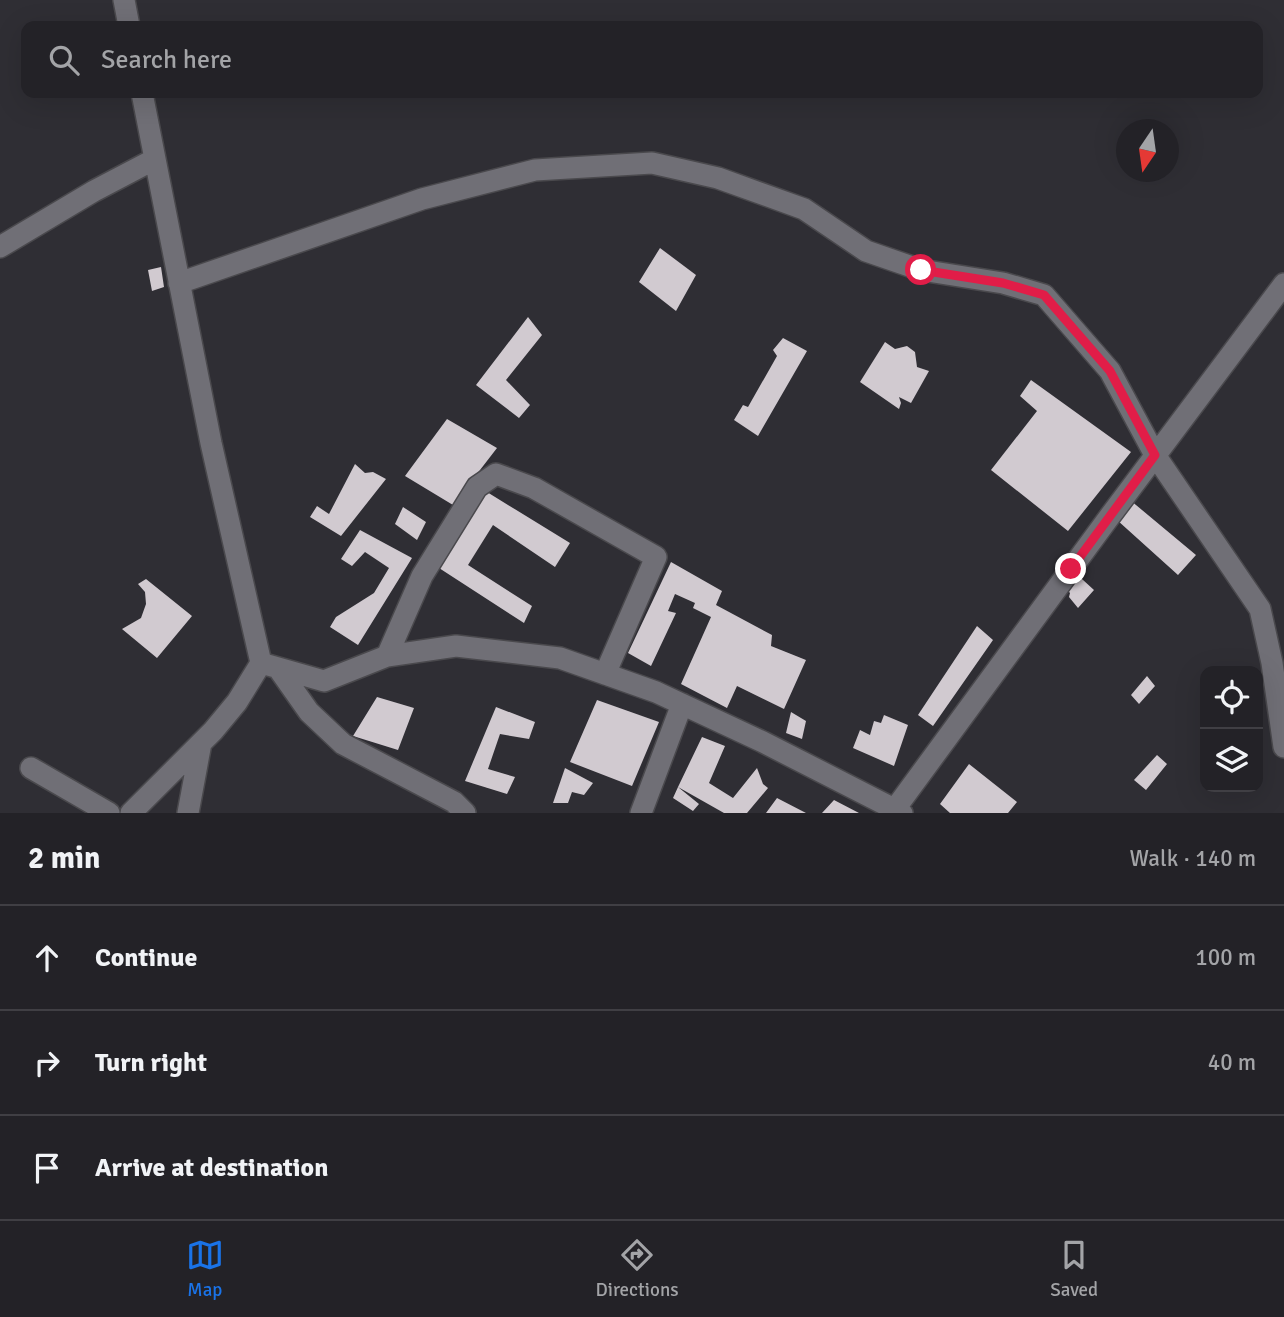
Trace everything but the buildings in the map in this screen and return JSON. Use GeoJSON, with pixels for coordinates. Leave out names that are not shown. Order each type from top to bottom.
{"type":"FeatureCollection","features":[{"type":"Feature","properties":{"kind":"street"},"geometry":{"type":"LineString","coordinates":[[124,0],[128,21]]}},
{"type":"Feature","properties":{"kind":"street"},"geometry":{"type":"LineString","coordinates":[[143,98],[211,443],[270,665],[309,712],[343,744],[454,803],[465,813]]}},
{"type":"Feature","properties":{"kind":"street"},"geometry":{"type":"LineString","coordinates":[[0,247],[94,191],[155,159]]}},
{"type":"Feature","properties":{"kind":"street"},"geometry":{"type":"LineString","coordinates":[[180,284],[422,200],[535,170],[652,163],[718,178],[804,209],[866,251],[921,270],[1003,283],[1044,295],[1110,371],[1155,455],[1260,609],[1272,663],[1284,747]]}},
{"type":"Feature","properties":{"kind":"street"},"geometry":{"type":"LineString","coordinates":[[270,665],[324,681],[387,656],[456,646],[559,658],[656,692],[897,811],[1155,455],[1284,284]]}},
{"type":"Feature","properties":{"kind":"street"},"geometry":{"type":"LineString","coordinates":[[387,656],[422,576],[477,488],[496,474],[534,488],[656,557],[605,674]]}},
{"type":"Feature","properties":{"kind":"street"},"geometry":{"type":"LineString","coordinates":[[131,813],[201,743],[270,665]]}},
{"type":"Feature","properties":{"kind":"street"},"geometry":{"type":"LineString","coordinates":[[641,813],[682,704]]}},
{"type":"Feature","properties":{"kind":"street"},"geometry":{"type":"LineString","coordinates":[[188,813],[201,743]]}},
{"type":"Feature","properties":{"kind":"street"},"geometry":{"type":"LineString","coordinates":[[31,768],[109,813]]}},
{"type":"Feature","properties":{"kind":"route"},"geometry":{"type":"LineString","coordinates":[[921,270],[1003,283],[1044,295],[1110,371],[1155,455],[1071,569]]}}]}
